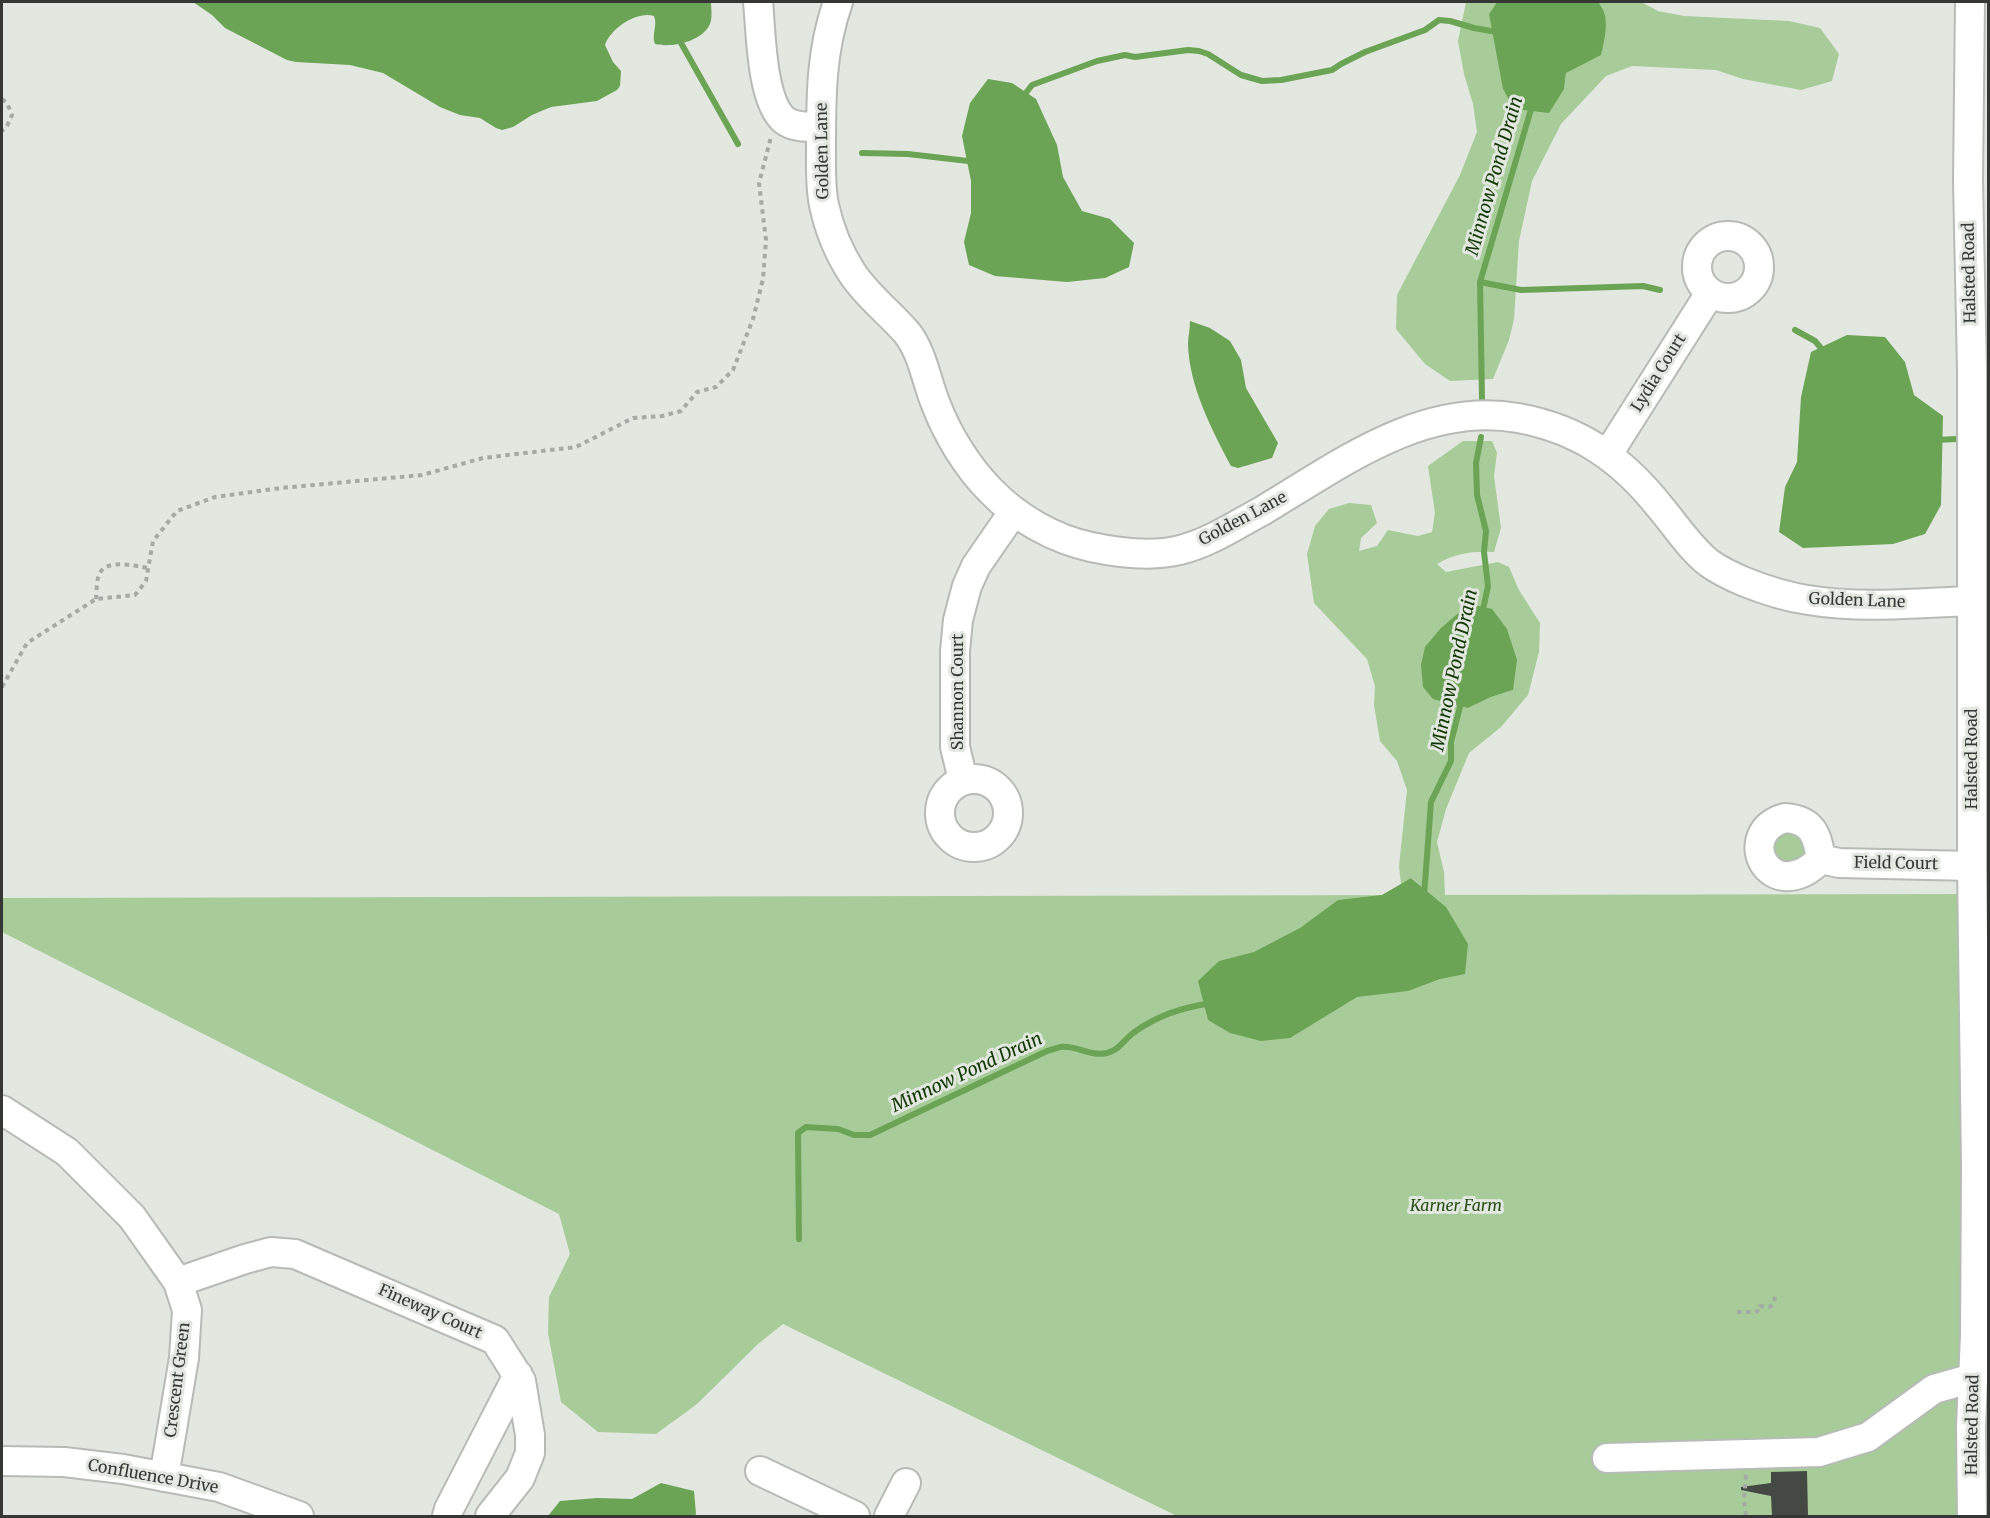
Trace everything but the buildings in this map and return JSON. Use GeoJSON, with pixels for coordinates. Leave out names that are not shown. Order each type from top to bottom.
{"type":"FeatureCollection","features":[{"type":"Feature","properties":{"kind":"street"},"geometry":{"type":"LineString","coordinates":[[758,2],[766,81],[773,106],[784,120],[796,125],[821,127]]}},
{"type":"Feature","properties":{"kind":"street","name":"Golden Lane"},"geometry":{"type":"LineString","coordinates":[[838,2],[822,67],[821,172],[824,204],[834,238],[849,270],[862,288],[909,336],[917,351],[936,405],[956,445],[982,481],[1014,511],[1056,536],[1081,545],[1107,550],[1152,553],[1179,550],[1242,522],[1389,438],[1426,423],[1456,416],[1487,415],[1530,421],[1552,427],[1585,440],[1608,454],[1644,486],[1694,549],[1710,563],[1733,577],[1766,590],[1804,600],[1835,603],[1972,601]]}},
{"type":"Feature","properties":{"kind":"street","name":"Halsted Road"},"geometry":{"type":"LineString","coordinates":[[1970,2],[1968,181],[1972,371],[1972,866],[1976,1167],[1971,1426],[1972,1516]]}},
{"type":"Feature","properties":{"kind":"street","name":"Lydia Court"},"geometry":{"type":"LineString","coordinates":[[1608,454],[1710,292]]}},
{"type":"Feature","properties":{"kind":"street","name":"Shannon Court"},"geometry":{"type":"LineString","coordinates":[[963,780],[955,747],[954,651],[958,620],[967,586],[976,566],[1014,511]]}},
{"type":"Feature","properties":{"kind":"street","name":"Field Court"},"geometry":{"type":"LineString","coordinates":[[1821,859],[1839,863],[1972,866]]}},
{"type":"Feature","properties":{"kind":"street","name":"Crescent Green"},"geometry":{"type":"LineString","coordinates":[[2,1110],[67,1152],[132,1217],[178,1282],[187,1310],[184,1358],[164,1477]]}},
{"type":"Feature","properties":{"kind":"street","name":"Fineway Court"},"geometry":{"type":"LineString","coordinates":[[178,1282],[271,1252],[295,1254],[495,1340],[521,1381],[530,1435],[530,1453],[520,1478],[489,1516]]}},
{"type":"Feature","properties":{"kind":"street"},"geometry":{"type":"LineString","coordinates":[[447,1516],[518,1375]]}},
{"type":"Feature","properties":{"kind":"street"},"geometry":{"type":"LineString","coordinates":[[1607,1458],[1819,1452],[1868,1437],[1934,1389],[1973,1378]]}},
{"type":"Feature","properties":{"kind":"street","name":"Confluence Drive"},"geometry":{"type":"LineString","coordinates":[[2,1461],[64,1462],[123,1469],[219,1487],[256,1509],[299,1516]]}},
{"type":"Feature","properties":{"kind":"street"},"geometry":{"type":"LineString","coordinates":[[760,1471],[855,1516]]}},
{"type":"Feature","properties":{"kind":"street"},"geometry":{"type":"LineString","coordinates":[[889,1516],[906,1483]]}},
{"type":"Feature","properties":{"kind":"path"},"geometry":{"type":"LineString","coordinates":[[2,99],[7,103],[12,115],[2,131]]}},
{"type":"Feature","properties":{"kind":"path"},"geometry":{"type":"LineString","coordinates":[[2,687],[27,643],[96,599],[135,595],[146,581],[153,542],[177,511],[214,497],[281,488],[422,475],[483,458],[576,447],[633,418],[662,416],[681,411],[697,392],[716,387],[733,370],[756,309],[763,279],[766,240],[759,183],[774,130],[784,120]]}},
{"type":"Feature","properties":{"kind":"path"},"geometry":{"type":"LineString","coordinates":[[96,599],[99,573],[105,567],[114,564],[148,568]]}},
{"type":"Feature","properties":{"kind":"path"},"geometry":{"type":"LineString","coordinates":[[1737,1312],[1755,1312],[1760,1310],[1760,1306],[1771,1306],[1776,1296]]}},
{"type":"Feature","properties":{"kind":"path"},"geometry":{"type":"LineString","coordinates":[[1746,1516],[1744,1500],[1748,1453]]}},
{"type":"Feature","properties":{"kind":"green space"},"geometry":{"type":"Polygon","coordinates":[[[1466,2],[1497,2],[1489,14],[1564,89],[1566,73],[1577,66],[1603,8],[1598,2],[1641,2],[1658,11],[1684,16],[1789,21],[1820,28],[1839,54],[1832,81],[1801,90],[1743,79],[1716,70],[1632,66],[1606,76],[1561,124],[1532,181],[1519,241],[1514,319],[1509,340],[1493,379],[1450,381],[1425,364],[1396,329],[1397,295],[1460,175],[1477,132],[1473,104],[1464,74],[1458,41],[1466,2]]]}},
{"type":"Feature","properties":{"kind":"green space","name":"Karner Farm"},"geometry":{"type":"Polygon","coordinates":[[[1463,441],[1492,441],[1497,453],[1494,476],[1501,528],[1494,552],[1465,554],[1451,557],[1437,564],[1446,572],[1498,562],[1509,567],[1519,590],[1540,623],[1539,652],[1528,695],[1501,727],[1469,753],[1446,809],[1437,842],[1444,872],[1445,895],[1975,894],[1975,1516],[1177,1516],[783,1324],[758,1344],[697,1404],[656,1434],[598,1432],[561,1402],[548,1333],[549,1297],[570,1254],[559,1214],[2,932],[2,898],[1431,895],[1412,878],[1401,884],[1399,866],[1407,790],[1397,761],[1380,741],[1374,705],[1375,686],[1367,659],[1314,603],[1307,554],[1315,526],[1329,509],[1349,503],[1371,505],[1377,523],[1361,538],[1359,551],[1377,546],[1388,530],[1418,536],[1432,532],[1435,513],[1428,466],[1463,441]],[[1425,647],[1468,708],[1513,690],[1425,647]]]}},
{"type":"Feature","properties":{"kind":"green space"},"geometry":{"type":"Polygon","coordinates":[[[1792,830],[1806,841],[1805,859],[1777,864],[1772,840],[1792,830]]]}},
{"type":"Feature","properties":{"kind":"water"},"geometry":{"type":"Polygon","coordinates":[[[193,2],[711,2],[712,14],[705,32],[692,40],[669,45],[655,44],[654,16],[640,16],[625,22],[613,33],[605,45],[613,62],[621,71],[620,86],[617,90],[597,101],[551,107],[513,127],[502,130],[480,118],[460,115],[440,107],[383,73],[350,65],[287,60],[225,28],[212,15],[193,2]]]}},
{"type":"Feature","properties":{"kind":"water"},"geometry":{"type":"Polygon","coordinates":[[[1497,2],[1598,2],[1605,14],[1606,27],[1601,55],[1566,73],[1564,89],[1549,113],[1514,109],[1503,89],[1489,14],[1497,2]]]}},
{"type":"Feature","properties":{"kind":"water"},"geometry":{"type":"Polygon","coordinates":[[[988,79],[1012,83],[1036,99],[1057,145],[1063,177],[1082,211],[1110,219],[1134,243],[1129,267],[1105,278],[1067,282],[995,276],[969,265],[964,242],[971,213],[971,181],[962,136],[970,103],[988,79]]]}},
{"type":"Feature","properties":{"kind":"water"},"geometry":{"type":"Polygon","coordinates":[[[1190,321],[1210,328],[1230,341],[1241,360],[1246,388],[1278,443],[1272,458],[1238,468],[1231,466],[1209,423],[1192,376],[1188,344],[1190,321]]]}},
{"type":"Feature","properties":{"kind":"water"},"geometry":{"type":"Polygon","coordinates":[[[1847,335],[1885,337],[1905,362],[1914,395],[1943,416],[1941,505],[1925,534],[1893,544],[1803,548],[1779,532],[1785,487],[1797,462],[1801,397],[1811,352],[1847,335]]]}},
{"type":"Feature","properties":{"kind":"water"},"geometry":{"type":"Polygon","coordinates":[[[1469,604],[1492,609],[1507,629],[1517,660],[1513,690],[1468,708],[1433,699],[1423,687],[1421,665],[1425,647],[1441,628],[1469,604]]]}},
{"type":"Feature","properties":{"kind":"water"},"geometry":{"type":"Polygon","coordinates":[[[1411,878],[1446,907],[1468,944],[1465,974],[1440,979],[1408,991],[1357,997],[1290,1038],[1261,1041],[1230,1033],[1208,1020],[1198,981],[1219,961],[1254,952],[1300,928],[1338,900],[1382,895],[1411,878]]]}},
{"type":"Feature","properties":{"kind":"water"},"geometry":{"type":"Polygon","coordinates":[[[661,1483],[694,1491],[696,1514],[694,1516],[548,1516],[560,1501],[597,1498],[632,1499],[661,1483]]]}},
{"type":"Feature","properties":{"kind":"waterway"},"geometry":{"type":"LineString","coordinates":[[1022,98],[1032,85],[1097,61],[1125,55],[1135,57],[1188,50],[1199,51],[1208,54],[1241,75],[1262,81],[1281,80],[1332,70],[1365,52],[1425,30],[1439,20],[1497,32]]}},
{"type":"Feature","properties":{"kind":"waterway"},"geometry":{"type":"LineString","coordinates":[[681,43],[738,144]]}},
{"type":"Feature","properties":{"kind":"waterway","name":"Minnow Pond Drain"},"geometry":{"type":"LineString","coordinates":[[1482,399],[1480,282],[1532,106]]}},
{"type":"Feature","properties":{"kind":"waterway"},"geometry":{"type":"LineString","coordinates":[[862,153],[908,154],[968,161],[972,156]]}},
{"type":"Feature","properties":{"kind":"waterway"},"geometry":{"type":"LineString","coordinates":[[1480,282],[1521,290],[1643,286],[1660,290]]}},
{"type":"Feature","properties":{"kind":"waterway"},"geometry":{"type":"LineString","coordinates":[[1795,330],[1815,341],[1825,353]]}},
{"type":"Feature","properties":{"kind":"waterway","name":"Minnow Pond Drain"},"geometry":{"type":"LineString","coordinates":[[1481,437],[1476,463],[1477,495],[1486,531],[1484,552],[1488,586],[1482,614]]}},
{"type":"Feature","properties":{"kind":"waterway"},"geometry":{"type":"LineString","coordinates":[[1936,440],[1956,439]]}},
{"type":"Feature","properties":{"kind":"waterway","name":"Minnow Pond Drain"},"geometry":{"type":"LineString","coordinates":[[1424,896],[1431,802],[1451,761],[1451,742],[1462,699]]}},
{"type":"Feature","properties":{"kind":"waterway","name":"Minnow Pond Drain"},"geometry":{"type":"LineString","coordinates":[[799,1239],[798,1133],[806,1127],[838,1129],[854,1135],[870,1135],[1047,1051],[1067,1047],[1101,1054],[1111,1052],[1133,1033],[1161,1017],[1190,1007],[1211,1003]]}}]}
